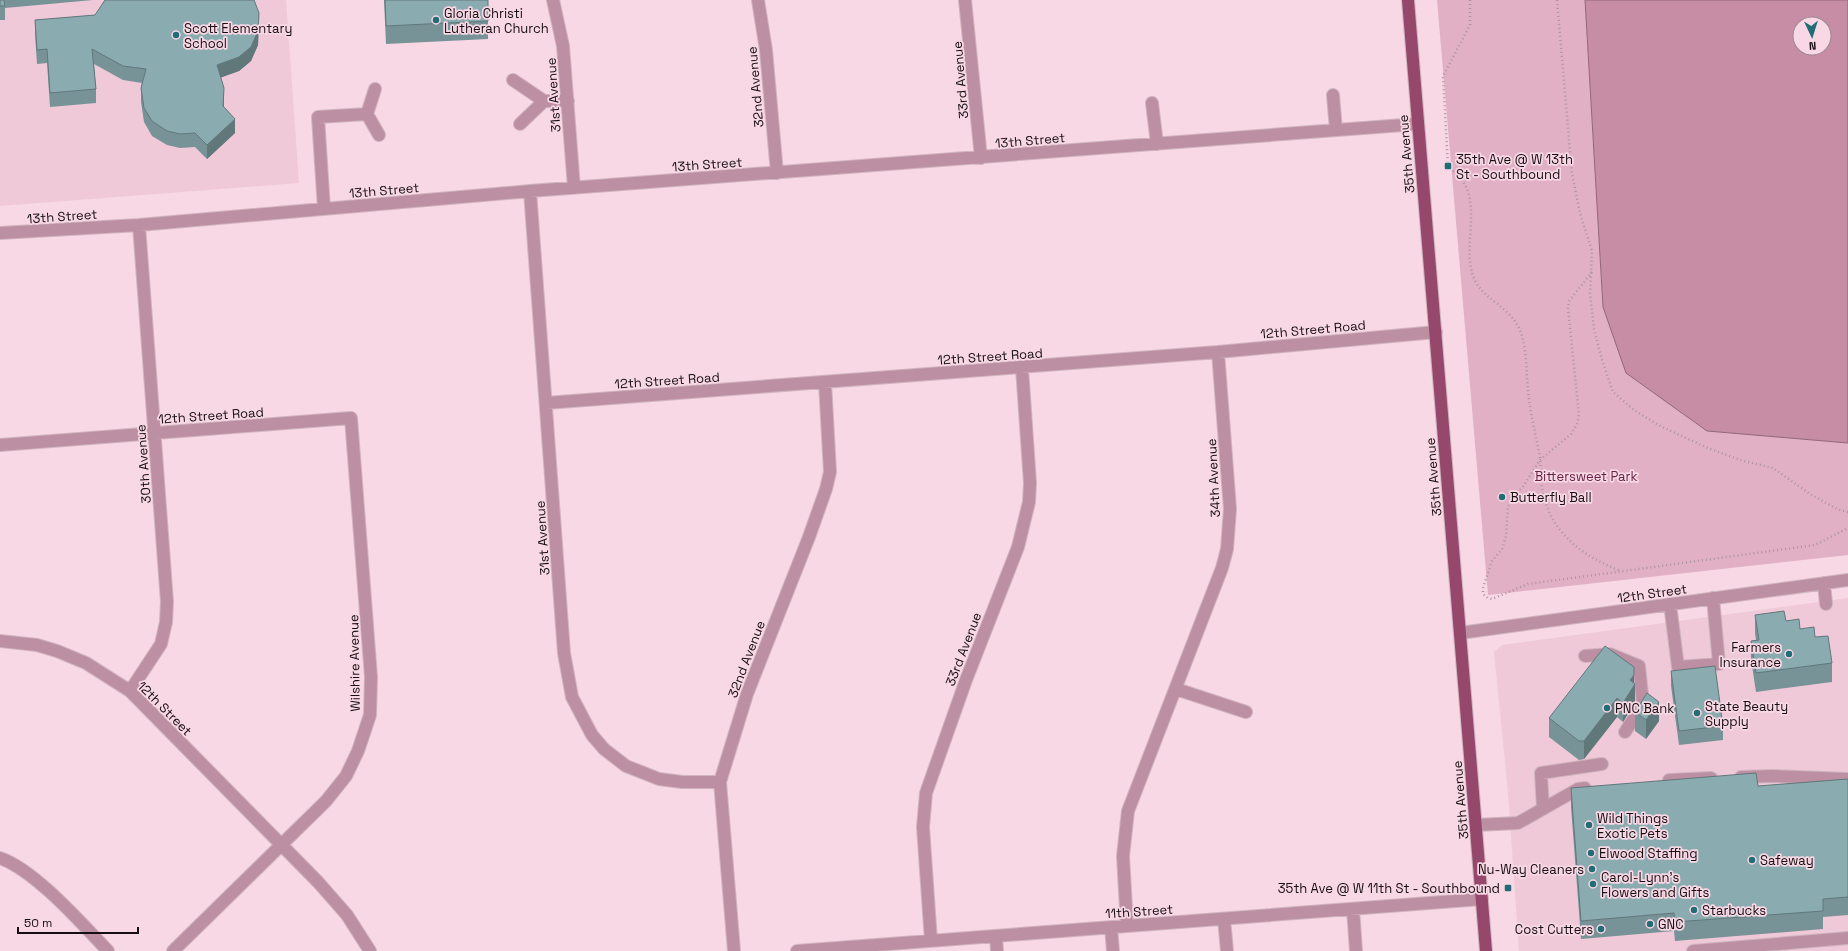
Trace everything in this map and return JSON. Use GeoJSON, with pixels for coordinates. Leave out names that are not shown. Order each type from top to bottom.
{"type":"FeatureCollection","features":[{"type":"Feature","properties":{"kind":"main road","name":"35th Avenue"},"geometry":{"type":"LineString","coordinates":[[1408,0],[1486,951]]}},
{"type":"Feature","properties":{"kind":"street","name":"31st Avenue"},"geometry":{"type":"LineString","coordinates":[[553,0],[563,46],[574,188]]}},
{"type":"Feature","properties":{"kind":"street","name":"32nd Avenue"},"geometry":{"type":"LineString","coordinates":[[758,0],[766,50],[776,173]]}},
{"type":"Feature","properties":{"kind":"street","name":"33rd Avenue"},"geometry":{"type":"LineString","coordinates":[[965,0],[981,158]]}},
{"type":"Feature","properties":{"kind":"street"},"geometry":{"type":"LineString","coordinates":[[513,80],[544,101],[568,101]]}},
{"type":"Feature","properties":{"kind":"street"},"geometry":{"type":"LineString","coordinates":[[375,89],[367,114],[379,135]]}},
{"type":"Feature","properties":{"kind":"street"},"geometry":{"type":"LineString","coordinates":[[1333,95],[1336,130]]}},
{"type":"Feature","properties":{"kind":"street"},"geometry":{"type":"LineString","coordinates":[[520,124],[544,101]]}},
{"type":"Feature","properties":{"kind":"street"},"geometry":{"type":"LineString","coordinates":[[1152,103],[1157,144]]}},
{"type":"Feature","properties":{"kind":"street"},"geometry":{"type":"LineString","coordinates":[[324,209],[318,117],[367,114]]}},
{"type":"Feature","properties":{"kind":"street","name":"13th Street"},"geometry":{"type":"LineString","coordinates":[[0,234],[139,225],[530,191],[1417,124]]}},
{"type":"Feature","properties":{"kind":"street","name":"31st Avenue"},"geometry":{"type":"LineString","coordinates":[[530,191],[564,653],[572,697],[592,735],[604,749],[626,766],[658,779],[682,782],[720,782]]}},
{"type":"Feature","properties":{"kind":"street","name":"30th Avenue"},"geometry":{"type":"LineString","coordinates":[[130,691],[161,644],[166,622],[167,602],[139,225]]}},
{"type":"Feature","properties":{"kind":"street","name":"12th Street Road"},"geometry":{"type":"LineString","coordinates":[[546,403],[1022,368],[1436,332]]}},
{"type":"Feature","properties":{"kind":"street","name":"34th Avenue"},"geometry":{"type":"LineString","coordinates":[[1127,926],[1123,856],[1128,811],[1222,568],[1227,549],[1230,509],[1218,352]]}},
{"type":"Feature","properties":{"kind":"street","name":"33rd Avenue"},"geometry":{"type":"LineString","coordinates":[[931,941],[923,827],[926,793],[966,680],[1018,547],[1029,502],[1030,483],[1022,368]]}},
{"type":"Feature","properties":{"kind":"street","name":"32nd Avenue"},"geometry":{"type":"LineString","coordinates":[[734,951],[720,782],[747,694],[809,537],[826,489],[830,472],[825,383]]}},
{"type":"Feature","properties":{"kind":"street","name":"12th Street Road"},"geometry":{"type":"LineString","coordinates":[[0,445],[352,418]]}},
{"type":"Feature","properties":{"kind":"street","name":"Wilshire Avenue"},"geometry":{"type":"LineString","coordinates":[[173,951],[326,801],[346,776],[358,751],[370,715],[370,677],[368,624],[352,418]]}},
{"type":"Feature","properties":{"kind":"street","name":"12th Street"},"geometry":{"type":"LineString","coordinates":[[1460,633],[1848,580]]}},
{"type":"Feature","properties":{"kind":"street"},"geometry":{"type":"LineString","coordinates":[[1824,583],[1826,604]]}},
{"type":"Feature","properties":{"kind":"street"},"geometry":{"type":"LineString","coordinates":[[1670,604],[1678,668],[1719,664],[1713,598]]}},
{"type":"Feature","properties":{"kind":"street","name":"12th Street"},"geometry":{"type":"LineString","coordinates":[[0,641],[37,645],[57,651],[86,663],[130,691],[318,882],[347,915],[370,951]]}},
{"type":"Feature","properties":{"kind":"street"},"geometry":{"type":"LineString","coordinates":[[1585,656],[1610,654],[1639,666],[1643,704],[1625,732]]}},
{"type":"Feature","properties":{"kind":"street"},"geometry":{"type":"LineString","coordinates":[[1176,689],[1246,712]]}},
{"type":"Feature","properties":{"kind":"street"},"geometry":{"type":"LineString","coordinates":[[1543,809],[1541,773],[1602,764]]}},
{"type":"Feature","properties":{"kind":"street"},"geometry":{"type":"LineString","coordinates":[[1655,782],[1729,777],[1772,776],[1848,779]]}},
{"type":"Feature","properties":{"kind":"street"},"geometry":{"type":"LineString","coordinates":[[1476,824],[1518,823],[1578,789],[1593,788]]}},
{"type":"Feature","properties":{"kind":"street"},"geometry":{"type":"LineString","coordinates":[[0,858],[22,869],[60,902],[108,951]]}},
{"type":"Feature","properties":{"kind":"street","name":"11th Street"},"geometry":{"type":"LineString","coordinates":[[797,951],[882,948],[931,941],[1482,899]]}},
{"type":"Feature","properties":{"kind":"street"},"geometry":{"type":"LineString","coordinates":[[1353,909],[1356,951]]}},
{"type":"Feature","properties":{"kind":"street"},"geometry":{"type":"LineString","coordinates":[[1224,919],[1227,951]]}},
{"type":"Feature","properties":{"kind":"street"},"geometry":{"type":"LineString","coordinates":[[1111,927],[1113,951]]}},
{"type":"Feature","properties":{"kind":"street"},"geometry":{"type":"LineString","coordinates":[[996,936],[997,951]]}},
{"type":"Feature","properties":{"kind":"street"},"geometry":{"type":"LineString","coordinates":[[1693,951],[1848,938]]}},
{"type":"Feature","properties":{"kind":"path"},"geometry":{"type":"LineString","coordinates":[[1470,0],[1470,25],[1443,76],[1448,166],[1462,179],[1468,190],[1470,203],[1470,265],[1473,277],[1479,288],[1503,307],[1516,321],[1521,333],[1525,352],[1529,406],[1540,460],[1542,493],[1547,510],[1559,530],[1591,558],[1621,571]]}},
{"type":"Feature","properties":{"kind":"path"},"geometry":{"type":"LineString","coordinates":[[1557,0],[1572,174],[1580,213],[1592,251],[1590,293],[1594,329],[1602,360],[1613,392],[1634,410],[1660,426],[1708,448],[1740,460],[1773,468],[1810,494],[1837,509],[1848,512]]}},
{"type":"Feature","properties":{"kind":"path"},"geometry":{"type":"LineString","coordinates":[[1592,272],[1569,301],[1568,308],[1579,415],[1577,424],[1571,434],[1540,460],[1522,488],[1512,498],[1508,507],[1506,536],[1502,549],[1492,561],[1483,588],[1483,594],[1492,599],[1528,584],[1815,545],[1848,528]]}},
{"type":"Feature","properties":{"kind":"shaded area"},"geometry":{"type":"Polygon","coordinates":[[[0,0],[286,0],[299,183],[0,206],[0,0]]]}},
{"type":"Feature","properties":{"kind":"shaded area"},"geometry":{"type":"Polygon","coordinates":[[[1585,0],[1848,0],[1848,443],[1707,431],[1626,373],[1603,307],[1585,0]]]}},
{"type":"Feature","properties":{"kind":"shaded area"},"geometry":{"type":"Polygon","coordinates":[[[1848,598],[1848,951],[1519,951],[1508,792],[1494,652],[1502,645],[1848,598]]]}},
{"type":"Feature","properties":{"kind":"green space","name":"Bittersweet Park"},"geometry":{"type":"Polygon","coordinates":[[[1437,0],[1585,0],[1603,307],[1707,431],[1848,443],[1848,555],[1488,595],[1437,0]]]}},
{"type":"Feature","properties":{"kind":"building"},"geometry":{"type":"Polygon","coordinates":[[[0,0],[4,0],[5,6],[0,6],[0,0]]]}},
{"type":"Feature","properties":{"kind":"building","name":"Scott Elementary School"},"geometry":{"type":"Polygon","coordinates":[[[105,0],[254,0],[259,13],[258,31],[251,47],[239,57],[217,65],[224,88],[223,106],[235,119],[207,145],[195,133],[180,134],[167,131],[152,121],[144,108],[141,88],[146,69],[123,66],[92,49],[96,89],[50,93],[47,49],[37,50],[35,20],[95,15],[105,0]]]}},
{"type":"Feature","properties":{"kind":"building"},"geometry":{"type":"Polygon","coordinates":[[[385,0],[488,0],[488,21],[386,26],[385,0]]]}},
{"type":"Feature","properties":{"kind":"building"},"geometry":{"type":"Polygon","coordinates":[[[1784,611],[1786,621],[1799,619],[1800,629],[1814,627],[1815,637],[1828,636],[1832,663],[1756,673],[1751,641],[1759,640],[1755,615],[1784,611]]]}},
{"type":"Feature","properties":{"kind":"building"},"geometry":{"type":"Polygon","coordinates":[[[1605,646],[1634,667],[1634,675],[1630,680],[1635,684],[1623,703],[1617,698],[1584,741],[1579,741],[1549,718],[1605,646]]]}},
{"type":"Feature","properties":{"kind":"building","name":"State Beauty Supply"},"geometry":{"type":"Polygon","coordinates":[[[1715,666],[1723,726],[1679,731],[1671,671],[1715,666]]]}},
{"type":"Feature","properties":{"kind":"building"},"geometry":{"type":"Polygon","coordinates":[[[1647,693],[1659,702],[1646,720],[1635,712],[1647,693]]]}},
{"type":"Feature","properties":{"kind":"building"},"geometry":{"type":"Polygon","coordinates":[[[1756,773],[1758,786],[1848,779],[1848,897],[1823,899],[1823,911],[1675,922],[1674,913],[1581,921],[1571,788],[1756,773]]]}},
{"type":"Feature","properties":{"kind":"place","name":"Gloria Christi Lutheran Church"},"geometry":{"type":"Point","coordinates":[436,20]}},
{"type":"Feature","properties":{"kind":"place","name":"Scott Elementary School"},"geometry":{"type":"Point","coordinates":[176,35]}},
{"type":"Feature","properties":{"kind":"place","name":"35th Ave @ W 13th St - Southbound"},"geometry":{"type":"Point","coordinates":[1448,166]}},
{"type":"Feature","properties":{"kind":"place","name":"Butterfly Ball"},"geometry":{"type":"Point","coordinates":[1502,497]}},
{"type":"Feature","properties":{"kind":"place","name":"Farmers Insurance"},"geometry":{"type":"Point","coordinates":[1789,654]}},
{"type":"Feature","properties":{"kind":"place","name":"PNC Bank"},"geometry":{"type":"Point","coordinates":[1607,708]}},
{"type":"Feature","properties":{"kind":"place","name":"State Beauty Supply"},"geometry":{"type":"Point","coordinates":[1697,713]}},
{"type":"Feature","properties":{"kind":"place","name":"Wild Things Exotic Pets"},"geometry":{"type":"Point","coordinates":[1589,825]}},
{"type":"Feature","properties":{"kind":"place","name":"Elwood Staffing"},"geometry":{"type":"Point","coordinates":[1591,853]}},
{"type":"Feature","properties":{"kind":"place","name":"Safeway"},"geometry":{"type":"Point","coordinates":[1752,860]}},
{"type":"Feature","properties":{"kind":"place","name":"Nu-Way Cleaners"},"geometry":{"type":"Point","coordinates":[1592,869]}},
{"type":"Feature","properties":{"kind":"place","name":"Carol-Lynn's Flowers and Gifts"},"geometry":{"type":"Point","coordinates":[1593,884]}},
{"type":"Feature","properties":{"kind":"place","name":"35th Ave @ W 11th St - Southbound"},"geometry":{"type":"Point","coordinates":[1508,888]}},
{"type":"Feature","properties":{"kind":"place","name":"Starbucks"},"geometry":{"type":"Point","coordinates":[1694,910]}},
{"type":"Feature","properties":{"kind":"place","name":"GNC"},"geometry":{"type":"Point","coordinates":[1650,924]}},
{"type":"Feature","properties":{"kind":"place","name":"Cost Cutters"},"geometry":{"type":"Point","coordinates":[1601,929]}}]}
